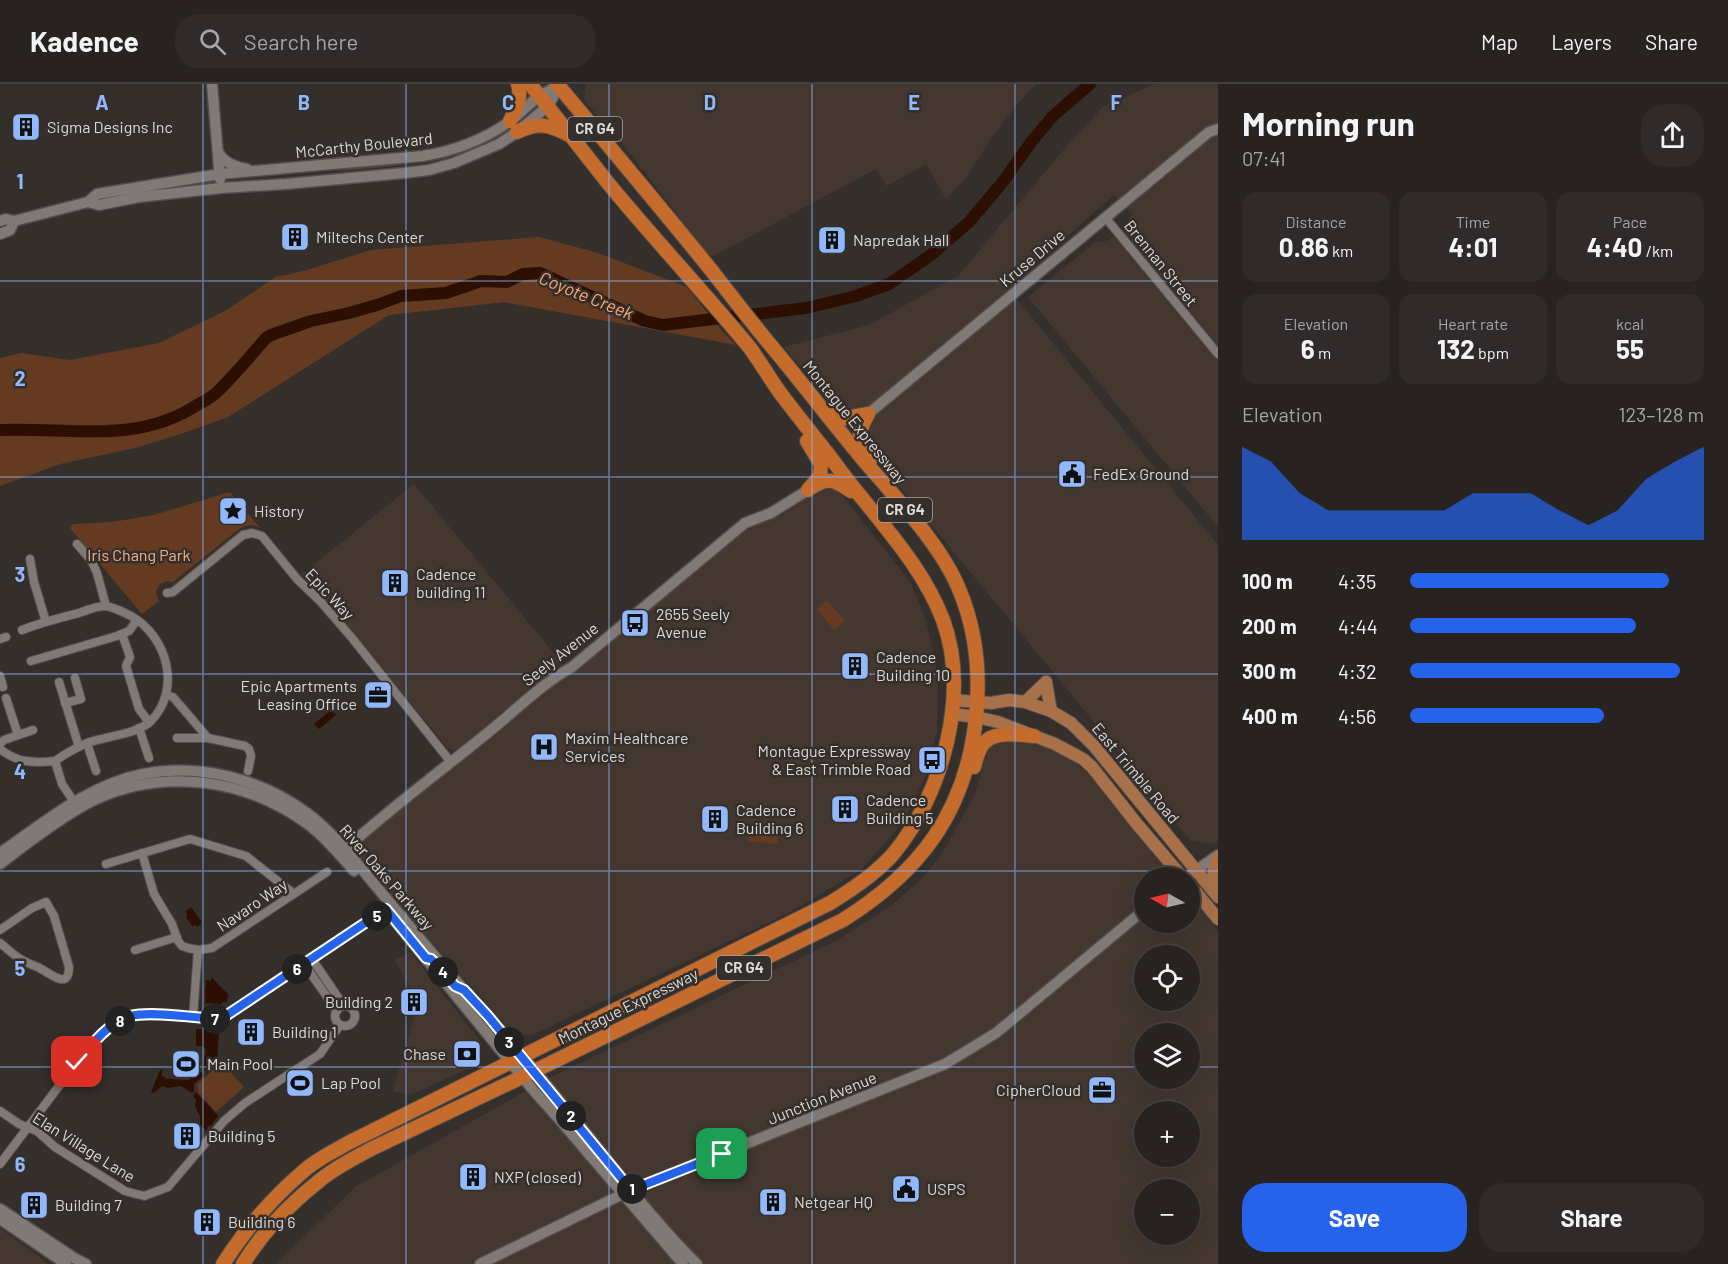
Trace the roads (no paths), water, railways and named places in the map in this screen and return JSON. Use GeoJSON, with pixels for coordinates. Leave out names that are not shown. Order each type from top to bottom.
{"type":"FeatureCollection","features":[{"type":"Feature","properties":{"kind":"highway"},"geometry":{"type":"LineString","coordinates":[[518,84],[520,96],[513,126],[544,124],[573,137]]}},
{"type":"Feature","properties":{"kind":"highway","name":"Montague Expressway"},"geometry":{"type":"LineString","coordinates":[[223,1264],[248,1228],[308,1168],[364,1134],[830,903],[849,891],[877,870],[909,831],[927,801],[942,757],[953,707],[952,657],[943,621],[932,596],[904,550],[860,497],[748,347],[694,280],[609,184],[530,84]]}},
{"type":"Feature","properties":{"kind":"highway","name":"Montague Expressway"},"geometry":{"type":"LineString","coordinates":[[243,1264],[287,1210],[319,1181],[371,1149],[843,920],[864,907],[907,870],[934,837],[963,778],[976,717],[978,676],[972,631],[959,589],[938,552],[559,85]]}},
{"type":"Feature","properties":{"kind":"highway"},"geometry":{"type":"LineString","coordinates":[[781,394],[788,411],[821,464],[820,476],[808,490]]}},
{"type":"Feature","properties":{"kind":"highway"},"geometry":{"type":"LineString","coordinates":[[821,409],[831,416],[840,418],[868,414]]}},
{"type":"Feature","properties":{"kind":"highway"},"geometry":{"type":"LineString","coordinates":[[868,414],[859,434],[862,443],[884,471],[898,501]]}},
{"type":"Feature","properties":{"kind":"highway"},"geometry":{"type":"LineString","coordinates":[[808,490],[818,483],[831,480],[838,482],[860,497]]}},
{"type":"Feature","properties":{"kind":"highway"},"geometry":{"type":"LineString","coordinates":[[956,796],[969,783],[981,746],[988,739],[1007,735],[1034,736]]}},
{"type":"Feature","properties":{"kind":"main road","name":"East Trimble Road"},"geometry":{"type":"LineString","coordinates":[[978,676],[982,688],[989,695],[1025,702],[1051,711],[1071,723],[1089,740],[1194,867]]}},
{"type":"Feature","properties":{"kind":"main road"},"geometry":{"type":"LineString","coordinates":[[1025,702],[1046,682],[1051,711]]}},
{"type":"Feature","properties":{"kind":"main road","name":"East Trimble Road"},"geometry":{"type":"LineString","coordinates":[[953,707],[978,702],[991,703],[1009,700]]}},
{"type":"Feature","properties":{"kind":"main road","name":"East Trimble Road"},"geometry":{"type":"LineString","coordinates":[[953,707],[976,717],[998,722],[1072,752],[1092,767],[1137,825],[1174,867]]}},
{"type":"Feature","properties":{"kind":"main road"},"geometry":{"type":"LineString","coordinates":[[1218,856],[1213,881],[1218,888]]}},
{"type":"Feature","properties":{"kind":"main road","name":"East Trimble Road"},"geometry":{"type":"LineString","coordinates":[[1200,875],[1218,897]]}},
{"type":"Feature","properties":{"kind":"main road"},"geometry":{"type":"LineString","coordinates":[[1200,898],[1218,920]]}},
{"type":"Feature","properties":{"kind":"street"},"geometry":{"type":"LineString","coordinates":[[212,84],[221,188]]}},
{"type":"Feature","properties":{"kind":"street","name":"McCarthy Boulevard"},"geometry":{"type":"LineString","coordinates":[[88,202],[99,205],[139,197],[221,188],[429,170],[472,157],[499,144],[513,126],[544,101],[559,85]]}},
{"type":"Feature","properties":{"kind":"street","name":"McCarthy Boulevard"},"geometry":{"type":"LineString","coordinates":[[0,221],[6,219],[15,221],[88,202],[97,194],[220,174],[426,155],[467,144],[513,126]]}},
{"type":"Feature","properties":{"kind":"street","name":"Kruse Drive"},"geometry":{"type":"LineString","coordinates":[[868,414],[1209,132],[1218,129]]}},
{"type":"Feature","properties":{"kind":"street"},"geometry":{"type":"LineString","coordinates":[[218,151],[228,163],[256,171]]}},
{"type":"Feature","properties":{"kind":"street","name":"Brennan Street"},"geometry":{"type":"LineString","coordinates":[[1105,218],[1218,354]]}},
{"type":"Feature","properties":{"kind":"street","name":"McCarthy Boulevard"},"geometry":{"type":"LineString","coordinates":[[0,234],[10,230],[15,221]]}},
{"type":"Feature","properties":{"kind":"street","name":"Seely Avenue"},"geometry":{"type":"LineString","coordinates":[[342,852],[450,761],[488,733],[553,678],[572,666],[745,523],[771,513],[808,490]]}},
{"type":"Feature","properties":{"kind":"street","name":"Epic Way"},"geometry":{"type":"LineString","coordinates":[[167,593],[172,592],[243,535],[252,533],[261,536],[297,579],[320,601],[450,761]]}},
{"type":"Feature","properties":{"kind":"street"},"geometry":{"type":"LineString","coordinates":[[77,544],[91,560],[106,606]]}},
{"type":"Feature","properties":{"kind":"street"},"geometry":{"type":"LineString","coordinates":[[30,559],[34,582],[46,621]]}},
{"type":"Feature","properties":{"kind":"street"},"geometry":{"type":"LineString","coordinates":[[0,749],[20,761],[33,763],[55,761],[87,743],[139,728],[150,722],[160,709],[168,687],[166,662],[153,635],[138,620],[122,611],[106,606],[46,621],[22,630]]}},
{"type":"Feature","properties":{"kind":"street"},"geometry":{"type":"LineString","coordinates":[[31,661],[122,634],[129,631],[138,620]]}},
{"type":"Feature","properties":{"kind":"street"},"geometry":{"type":"LineString","coordinates":[[122,634],[130,657],[126,666],[139,709],[150,722]]}},
{"type":"Feature","properties":{"kind":"street"},"geometry":{"type":"LineString","coordinates":[[0,675],[3,687]]}},
{"type":"Feature","properties":{"kind":"street"},"geometry":{"type":"LineString","coordinates":[[65,703],[81,699],[75,678]]}},
{"type":"Feature","properties":{"kind":"street"},"geometry":{"type":"LineString","coordinates":[[59,682],[79,747]]}},
{"type":"Feature","properties":{"kind":"street"},"geometry":{"type":"LineString","coordinates":[[166,695],[173,697],[208,738]]}},
{"type":"Feature","properties":{"kind":"street"},"geometry":{"type":"LineString","coordinates":[[6,698],[18,735]]}},
{"type":"Feature","properties":{"kind":"street"},"geometry":{"type":"LineString","coordinates":[[139,728],[149,758]]}},
{"type":"Feature","properties":{"kind":"street"},"geometry":{"type":"LineString","coordinates":[[0,744],[33,730]]}},
{"type":"Feature","properties":{"kind":"street"},"geometry":{"type":"LineString","coordinates":[[177,738],[208,738],[244,746],[249,749],[251,756],[248,771]]}},
{"type":"Feature","properties":{"kind":"street"},"geometry":{"type":"LineString","coordinates":[[87,743],[96,771]]}},
{"type":"Feature","properties":{"kind":"street"},"geometry":{"type":"LineString","coordinates":[[55,761],[62,784],[76,805]]}},
{"type":"Feature","properties":{"kind":"street","name":"River Oaks Parkway"},"geometry":{"type":"LineString","coordinates":[[0,853],[76,805],[144,784],[180,781],[222,785],[255,794],[288,810],[342,852],[464,990],[516,1058]]}},
{"type":"Feature","properties":{"kind":"street","name":"River Oaks Parkway"},"geometry":{"type":"LineString","coordinates":[[0,864],[76,805]]}},
{"type":"Feature","properties":{"kind":"street"},"geometry":{"type":"LineString","coordinates":[[106,864],[189,839],[246,856],[294,894]]}},
{"type":"Feature","properties":{"kind":"street"},"geometry":{"type":"LineString","coordinates":[[142,853],[154,894],[167,913],[182,946],[198,950],[193,1017]]}},
{"type":"Feature","properties":{"kind":"street"},"geometry":{"type":"LineString","coordinates":[[1200,867],[1218,856]]}},
{"type":"Feature","properties":{"kind":"street","name":"Navaro Way"},"geometry":{"type":"LineString","coordinates":[[198,950],[212,948],[327,872]]}},
{"type":"Feature","properties":{"kind":"street"},"geometry":{"type":"LineString","coordinates":[[0,930],[32,908],[46,902],[54,916],[69,973],[62,980],[55,978],[43,969],[26,963],[0,943]]}},
{"type":"Feature","properties":{"kind":"street"},"geometry":{"type":"LineString","coordinates":[[0,1164],[87,1049],[118,1022],[130,1016],[157,1015],[214,1019],[224,1017],[389,907]]}},
{"type":"Feature","properties":{"kind":"street","name":"River Oaks Parkway"},"geometry":{"type":"LineString","coordinates":[[389,907],[426,958],[516,1058]]}},
{"type":"Feature","properties":{"kind":"street","name":"Junction Avenue"},"geometry":{"type":"LineString","coordinates":[[480,1264],[627,1192],[945,1064],[996,1033],[1134,918]]}},
{"type":"Feature","properties":{"kind":"street"},"geometry":{"type":"LineString","coordinates":[[135,950],[177,937]]}},
{"type":"Feature","properties":{"kind":"street"},"geometry":{"type":"LineString","coordinates":[[426,958],[431,959],[455,986],[464,990]]}},
{"type":"Feature","properties":{"kind":"street"},"geometry":{"type":"LineString","coordinates":[[312,959],[340,1008]]}},
{"type":"Feature","properties":{"kind":"street"},"geometry":{"type":"LineString","coordinates":[[304,964],[340,1008]]}},
{"type":"Feature","properties":{"kind":"street"},"geometry":{"type":"LineString","coordinates":[[350,1007],[354,1011],[355,1020],[349,1026],[340,1025],[335,1018],[340,1008],[350,1007]]}},
{"type":"Feature","properties":{"kind":"street","name":"Elan Village Lane"},"geometry":{"type":"LineString","coordinates":[[0,1111],[19,1124],[37,1131],[55,1147],[124,1191],[144,1196],[168,1187],[224,1121],[245,1103],[320,1054],[340,1025]]}},
{"type":"Feature","properties":{"kind":"street"},"geometry":{"type":"LineString","coordinates":[[516,1058],[588,1152],[697,1264]]}},
{"type":"Feature","properties":{"kind":"street"},"geometry":{"type":"LineString","coordinates":[[627,1192],[683,1264]]}},
{"type":"Feature","properties":{"kind":"street"},"geometry":{"type":"LineString","coordinates":[[0,1209],[86,1264]]}},
{"type":"Feature","properties":{"kind":"street"},"geometry":{"type":"LineString","coordinates":[[0,1219],[66,1264]]}},
{"type":"Feature","properties":{"kind":"waterway","name":"Coyote Creek"},"geometry":{"type":"LineString","coordinates":[[0,430],[101,431],[126,430],[150,425],[174,417],[212,396],[271,335],[311,321],[349,313],[401,296],[446,293],[481,281],[507,282],[523,274],[540,273],[645,321],[663,325],[806,308],[856,296],[889,284],[931,255],[969,222],[1053,116],[1090,84]]}},
{"type":"Feature","properties":{"kind":"place","name":"Sigma Designs Inc"},"geometry":{"type":"Point","coordinates":[26,127]}},
{"type":"Feature","properties":{"kind":"place","name":"Miltechs Center"},"geometry":{"type":"Point","coordinates":[295,237]}},
{"type":"Feature","properties":{"kind":"place","name":"Napredak Hall"},"geometry":{"type":"Point","coordinates":[832,240]}},
{"type":"Feature","properties":{"kind":"place","name":"FedEx Ground"},"geometry":{"type":"Point","coordinates":[1072,474]}},
{"type":"Feature","properties":{"kind":"place","name":"History"},"geometry":{"type":"Point","coordinates":[233,511]}},
{"type":"Feature","properties":{"kind":"place","name":"Cadence building 11"},"geometry":{"type":"Point","coordinates":[395,583]}},
{"type":"Feature","properties":{"kind":"place","name":"2655 Seely Avenue"},"geometry":{"type":"Point","coordinates":[635,623]}},
{"type":"Feature","properties":{"kind":"place","name":"Cadence Building 10"},"geometry":{"type":"Point","coordinates":[855,666]}},
{"type":"Feature","properties":{"kind":"place","name":"Epic Apartments Leasing Office"},"geometry":{"type":"Point","coordinates":[378,695]}},
{"type":"Feature","properties":{"kind":"place","name":"Maxim Healthcare Services"},"geometry":{"type":"Point","coordinates":[544,747]}},
{"type":"Feature","properties":{"kind":"place","name":"Montague Expressway & East Trimble Road"},"geometry":{"type":"Point","coordinates":[932,760]}},
{"type":"Feature","properties":{"kind":"place","name":"Cadence Building 5"},"geometry":{"type":"Point","coordinates":[845,809]}},
{"type":"Feature","properties":{"kind":"place","name":"Cadence Building 6"},"geometry":{"type":"Point","coordinates":[715,819]}},
{"type":"Feature","properties":{"kind":"place","name":"Building 2"},"geometry":{"type":"Point","coordinates":[414,1002]}},
{"type":"Feature","properties":{"kind":"place","name":"Building 1"},"geometry":{"type":"Point","coordinates":[251,1032]}},
{"type":"Feature","properties":{"kind":"place","name":"Chase"},"geometry":{"type":"Point","coordinates":[467,1054]}},
{"type":"Feature","properties":{"kind":"place","name":"Main Pool"},"geometry":{"type":"Point","coordinates":[186,1064]}},
{"type":"Feature","properties":{"kind":"place","name":"Lap Pool"},"geometry":{"type":"Point","coordinates":[300,1083]}},
{"type":"Feature","properties":{"kind":"place","name":"CipherCloud"},"geometry":{"type":"Point","coordinates":[1102,1090]}},
{"type":"Feature","properties":{"kind":"place","name":"Building 5"},"geometry":{"type":"Point","coordinates":[187,1136]}},
{"type":"Feature","properties":{"kind":"place","name":"NXP (closed)"},"geometry":{"type":"Point","coordinates":[473,1177]}},
{"type":"Feature","properties":{"kind":"place","name":"USPS"},"geometry":{"type":"Point","coordinates":[906,1189]}},
{"type":"Feature","properties":{"kind":"place","name":"Netgear HQ"},"geometry":{"type":"Point","coordinates":[773,1202]}},
{"type":"Feature","properties":{"kind":"place","name":"Building 7"},"geometry":{"type":"Point","coordinates":[34,1205]}},
{"type":"Feature","properties":{"kind":"place","name":"Building 6"},"geometry":{"type":"Point","coordinates":[207,1222]}},
{"type":"Feature","properties":{"kind":"park label","name":"Iris Chang Park"},"geometry":{"type":"Point","coordinates":[139,555]}}]}
